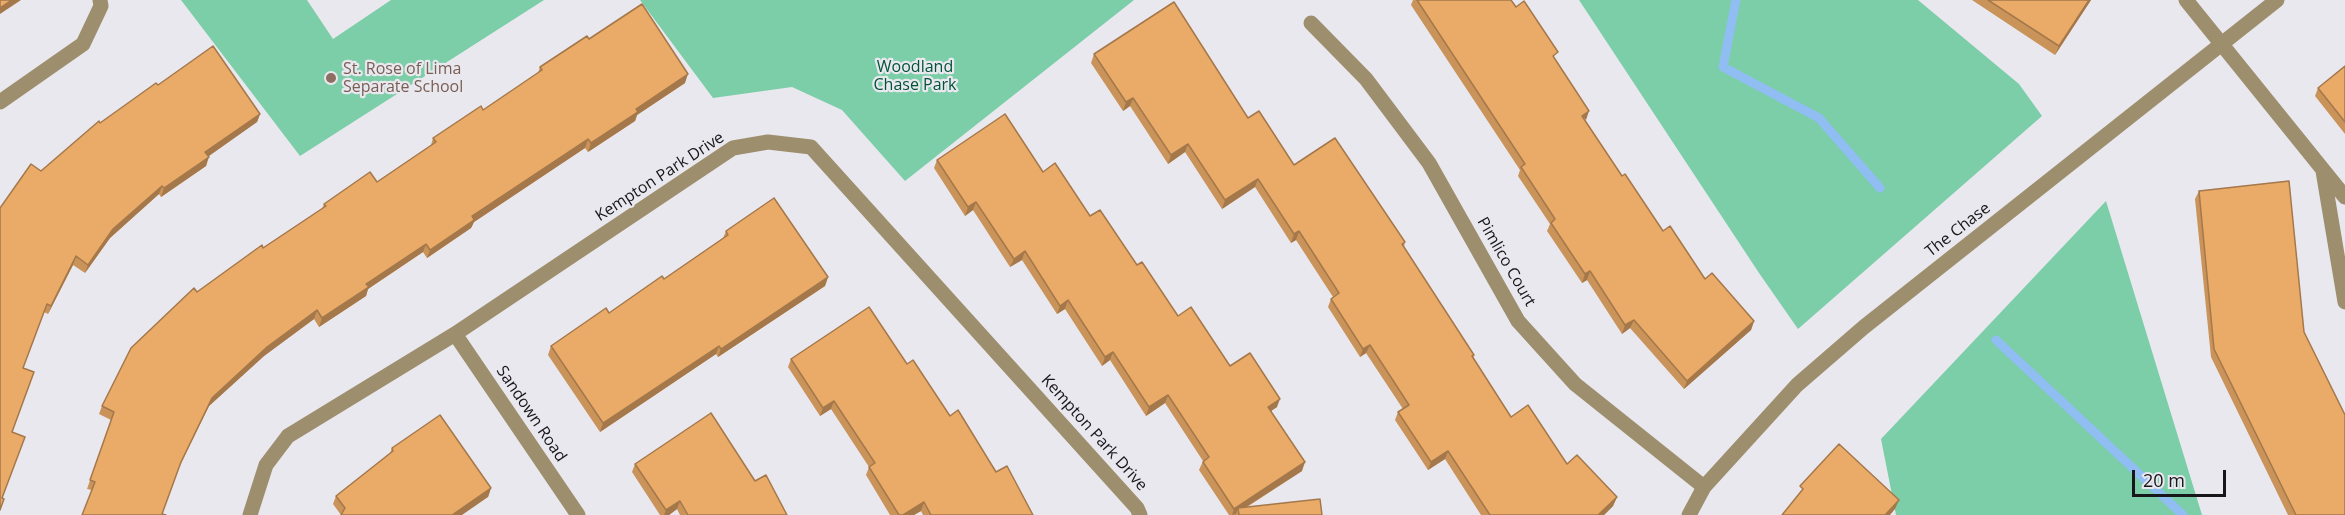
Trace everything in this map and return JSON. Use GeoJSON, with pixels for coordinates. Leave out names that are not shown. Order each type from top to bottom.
{"type":"FeatureCollection","features":[{"type":"Feature","properties":{"kind":"street"},"geometry":{"type":"LineString","coordinates":[[0,102],[83,44],[101,6],[100,0]]}},
{"type":"Feature","properties":{"kind":"street"},"geometry":{"type":"LineString","coordinates":[[2186,0],[2345,196]]}},
{"type":"Feature","properties":{"kind":"street","name":"The Chase"},"geometry":{"type":"LineString","coordinates":[[1689,515],[1704,487],[1797,385],[1864,327],[2277,0]]}},
{"type":"Feature","properties":{"kind":"street","name":"Pimlico Court"},"geometry":{"type":"LineString","coordinates":[[1311,23],[1366,79],[1429,163],[1518,321],[1575,384],[1704,487]]}},
{"type":"Feature","properties":{"kind":"street","name":"Kempton Park Drive"},"geometry":{"type":"LineString","coordinates":[[250,515],[266,465],[288,436],[455,334],[733,148],[768,142],[811,147],[1137,508],[1140,515]]}},
{"type":"Feature","properties":{"kind":"street"},"geometry":{"type":"LineString","coordinates":[[2322,168],[2345,302]]}},
{"type":"Feature","properties":{"kind":"street","name":"Sandown Road"},"geometry":{"type":"LineString","coordinates":[[455,334],[578,515]]}},
{"type":"Feature","properties":{"kind":"green space","name":"St. Rose of Lima Separate School"},"geometry":{"type":"Polygon","coordinates":[[[181,0],[307,0],[333,39],[391,0],[544,0],[300,156],[181,0]]]}},
{"type":"Feature","properties":{"kind":"green space","name":"Woodland Chase Park"},"geometry":{"type":"Polygon","coordinates":[[[640,0],[1134,0],[905,181],[842,110],[792,87],[713,98],[640,0]]]}},
{"type":"Feature","properties":{"kind":"green space"},"geometry":{"type":"Polygon","coordinates":[[[1579,0],[1918,0],[2019,84],[2042,116],[1798,329],[1579,0]]]}},
{"type":"Feature","properties":{"kind":"green space"},"geometry":{"type":"Polygon","coordinates":[[[2106,201],[2202,515],[1896,515],[1881,439],[2106,201]]]}},
{"type":"Feature","properties":{"kind":"building"},"geometry":{"type":"Polygon","coordinates":[[[0,0],[12,0],[0,8],[0,0]]]}},
{"type":"Feature","properties":{"kind":"building"},"geometry":{"type":"Polygon","coordinates":[[[1417,0],[1511,0],[1516,7],[1524,1],[1558,52],[1553,56],[1589,111],[1582,116],[1622,176],[1625,174],[1663,231],[1670,226],[1705,279],[1712,273],[1754,321],[1687,381],[1634,320],[1625,325],[1590,271],[1585,274],[1551,223],[1555,219],[1521,167],[1525,164],[1417,0]]]}},
{"type":"Feature","properties":{"kind":"building"},"geometry":{"type":"Polygon","coordinates":[[[1988,0],[2089,0],[2059,46],[1988,0]]]}},
{"type":"Feature","properties":{"kind":"building"},"geometry":{"type":"Polygon","coordinates":[[[1174,2],[1248,118],[1259,111],[1294,165],[1335,138],[1405,242],[1402,244],[1511,417],[1528,405],[1567,464],[1577,455],[1617,497],[1598,515],[1490,515],[1448,451],[1431,462],[1398,412],[1409,405],[1370,345],[1363,349],[1331,299],[1339,293],[1299,231],[1294,234],[1258,179],[1225,200],[1188,144],[1171,155],[1133,98],[1126,102],[1094,54],[1174,2]]]}},
{"type":"Feature","properties":{"kind":"building"},"geometry":{"type":"Polygon","coordinates":[[[642,4],[688,74],[636,109],[638,112],[591,143],[588,139],[472,216],[474,220],[430,250],[426,244],[366,284],[369,287],[322,318],[317,310],[267,347],[212,398],[181,462],[162,514],[166,515],[82,515],[95,482],[90,480],[114,412],[102,406],[131,348],[194,288],[197,292],[262,245],[263,248],[326,206],[324,204],[370,172],[377,182],[436,142],[433,138],[481,106],[483,110],[542,70],[540,67],[587,36],[589,39],[642,4]]]}},
{"type":"Feature","properties":{"kind":"building"},"geometry":{"type":"Polygon","coordinates":[[[213,46],[260,114],[205,152],[209,157],[164,188],[162,186],[113,229],[88,265],[76,256],[51,306],[47,304],[23,368],[34,372],[12,432],[25,437],[2,498],[4,499],[0,510],[0,208],[31,164],[41,171],[99,121],[100,123],[156,83],[158,85],[213,46]]]}},
{"type":"Feature","properties":{"kind":"building"},"geometry":{"type":"Polygon","coordinates":[[[2345,66],[2345,122],[2318,88],[2345,66]]]}},
{"type":"Feature","properties":{"kind":"building"},"geometry":{"type":"Polygon","coordinates":[[[1005,114],[1043,172],[1055,163],[1090,216],[1100,210],[1137,265],[1142,262],[1178,316],[1191,307],[1230,366],[1250,353],[1280,399],[1268,407],[1305,462],[1234,509],[1203,462],[1209,457],[1168,395],[1149,407],[1113,352],[1105,357],[1068,300],[1060,306],[1025,251],[1014,259],[976,202],[968,207],[937,160],[1005,114]]]}},
{"type":"Feature","properties":{"kind":"building"},"geometry":{"type":"Polygon","coordinates":[[[2289,181],[2304,332],[2345,415],[2345,515],[2296,515],[2214,349],[2199,191],[2289,181]]]}},
{"type":"Feature","properties":{"kind":"building"},"geometry":{"type":"Polygon","coordinates":[[[774,198],[828,277],[721,349],[719,346],[603,423],[551,346],[606,308],[609,313],[662,276],[664,279],[728,235],[726,231],[774,198]]]}},
{"type":"Feature","properties":{"kind":"building"},"geometry":{"type":"Polygon","coordinates":[[[869,307],[907,364],[913,360],[950,416],[958,410],[996,472],[1007,466],[1033,515],[931,515],[924,502],[903,515],[899,515],[869,467],[875,463],[834,401],[823,408],[791,359],[869,307]]]}},
{"type":"Feature","properties":{"kind":"building"},"geometry":{"type":"Polygon","coordinates":[[[711,413],[755,481],[766,475],[787,515],[688,515],[680,501],[666,510],[635,464],[711,413]]]}},
{"type":"Feature","properties":{"kind":"building"},"geometry":{"type":"Polygon","coordinates":[[[440,415],[491,488],[452,515],[341,515],[345,508],[336,496],[393,451],[392,448],[440,415]]]}},
{"type":"Feature","properties":{"kind":"building"},"geometry":{"type":"Polygon","coordinates":[[[1839,444],[1899,500],[1885,515],[1782,515],[1803,489],[1800,486],[1839,444]]]}},
{"type":"Feature","properties":{"kind":"building"},"geometry":{"type":"Polygon","coordinates":[[[1320,499],[1322,515],[1239,515],[1238,508],[1320,499]]]}},
{"type":"Feature","properties":{"kind":"waterway"},"geometry":{"type":"LineString","coordinates":[[1736,0],[1723,67],[1819,118],[1880,188]]}},
{"type":"Feature","properties":{"kind":"waterway"},"geometry":{"type":"LineString","coordinates":[[1996,340],[2183,515]]}},
{"type":"Feature","properties":{"kind":"place","name":"St. Rose of Lima Separate School"},"geometry":{"type":"Point","coordinates":[331,78]}}]}
